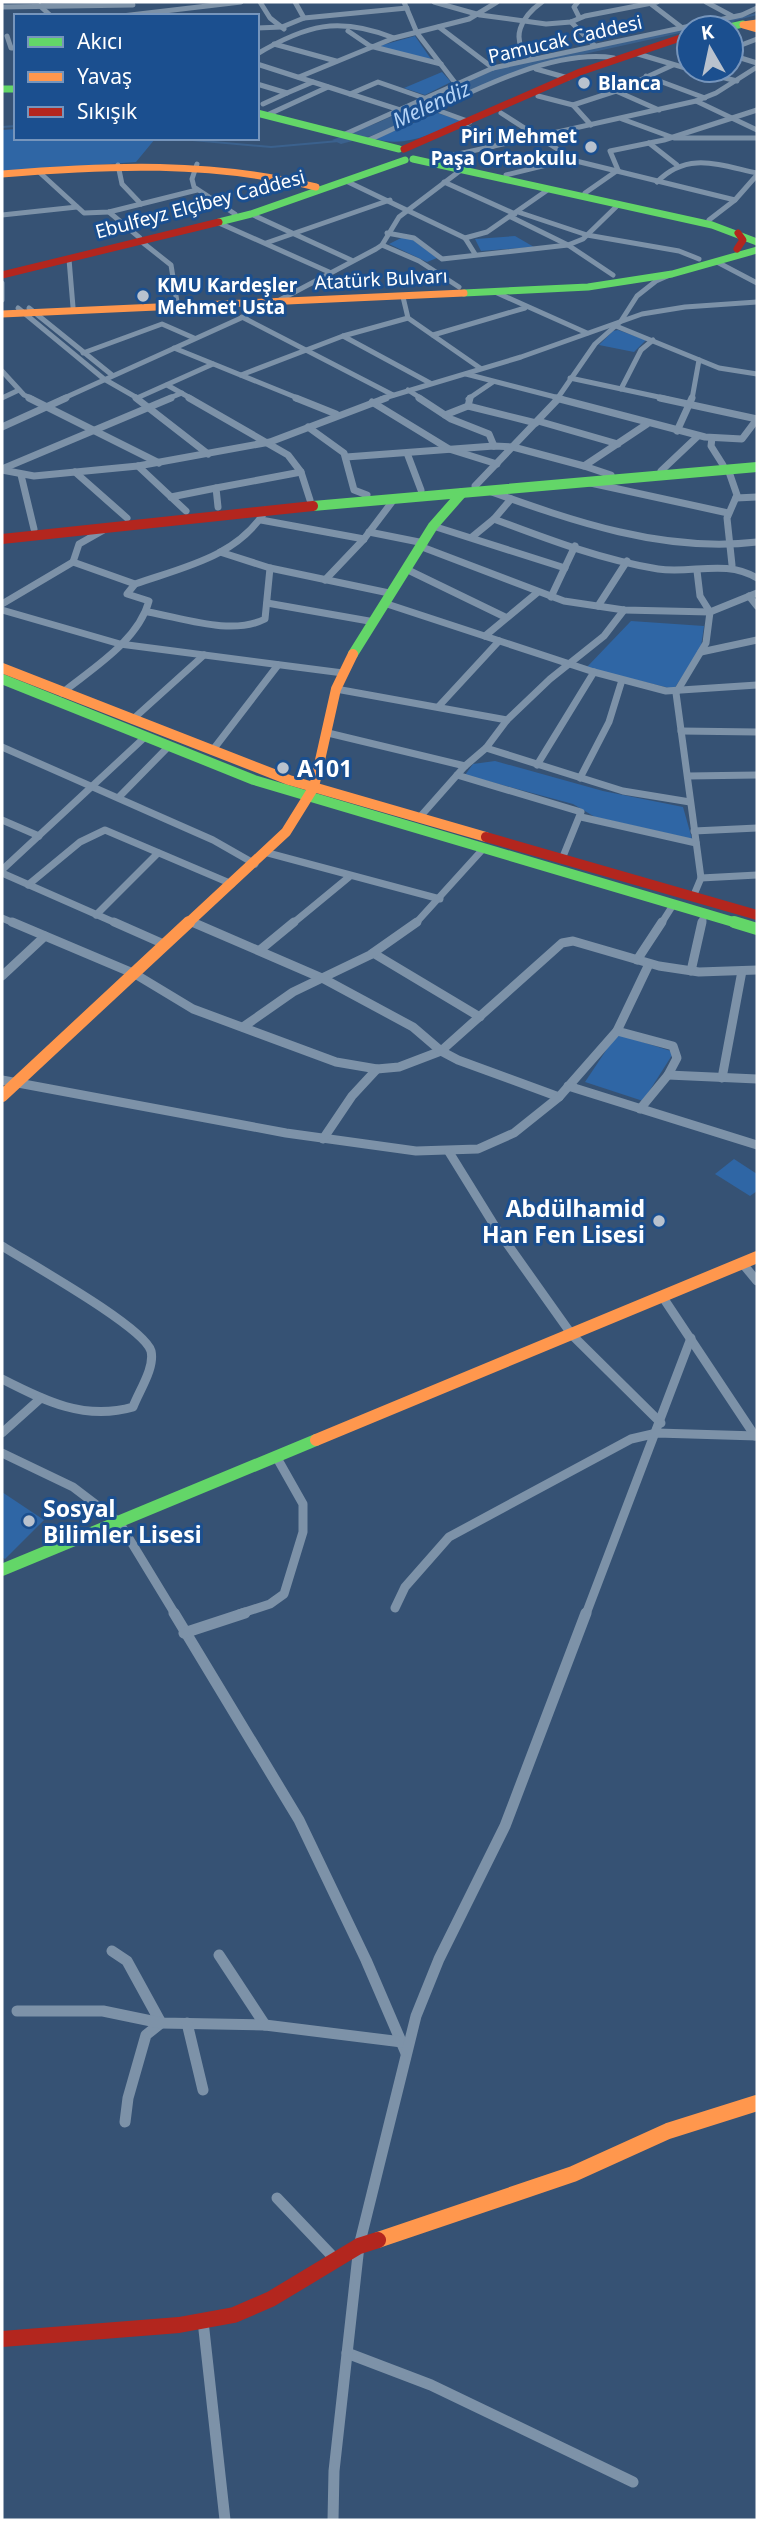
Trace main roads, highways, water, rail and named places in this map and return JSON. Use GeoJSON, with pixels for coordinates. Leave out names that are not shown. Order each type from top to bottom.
{"type":"FeatureCollection","features":[{"type":"Feature","properties":{"kind":"main road","name":"Ebulfeyz Elçibey Caddesi"},"geometry":{"type":"LineString","coordinates":[[2,268],[251,214],[346,181],[614,58],[654,43],[675,39]]}},
{"type":"Feature","properties":{"kind":"main road","name":"Ebulfeyz Elçibey Caddesi"},"geometry":{"type":"LineString","coordinates":[[469,125],[675,40]]}},
{"type":"Feature","properties":{"kind":"main road"},"geometry":{"type":"LineString","coordinates":[[260,110],[461,170],[740,230],[757,231]]}},
{"type":"Feature","properties":{"kind":"main road","name":"Ebulfeyz Elçibey Caddesi"},"geometry":{"type":"LineString","coordinates":[[2,275],[235,214],[405,154]]}},
{"type":"Feature","properties":{"kind":"main road"},"geometry":{"type":"LineString","coordinates":[[405,154],[445,160],[709,220],[740,230],[757,243]]}},
{"type":"Feature","properties":{"kind":"main road"},"geometry":{"type":"LineString","coordinates":[[2,174],[118,165],[197,164],[267,172],[316,187]]}},
{"type":"Feature","properties":{"kind":"main road"},"geometry":{"type":"LineString","coordinates":[[739,252],[743,240],[740,230]]}},
{"type":"Feature","properties":{"kind":"main road","name":"Atatürk Bulvarı"},"geometry":{"type":"LineString","coordinates":[[26,311],[177,302],[404,297],[588,287],[672,274],[717,262],[757,243]]}},
{"type":"Feature","properties":{"kind":"main road","name":"Atatürk Bulvarı"},"geometry":{"type":"LineString","coordinates":[[2,311],[280,300],[613,275],[739,252],[757,252]]}},
{"type":"Feature","properties":{"kind":"main road"},"geometry":{"type":"LineString","coordinates":[[2,533],[127,519],[264,515],[611,474],[757,465]]}},
{"type":"Feature","properties":{"kind":"main road"},"geometry":{"type":"LineString","coordinates":[[2,540],[108,527],[186,511],[357,494],[479,489],[725,467]]}},
{"type":"Feature","properties":{"kind":"main road"},"geometry":{"type":"LineString","coordinates":[[2,1096],[268,853],[286,832],[312,792],[342,673],[369,621],[408,570],[433,526],[462,493]]}},
{"type":"Feature","properties":{"kind":"main road"},"geometry":{"type":"LineString","coordinates":[[2,668],[312,792],[483,849],[757,929]]}},
{"type":"Feature","properties":{"kind":"main road"},"geometry":{"type":"LineString","coordinates":[[2,679],[254,780],[419,818],[757,915]]}},
{"type":"Feature","properties":{"kind":"main road"},"geometry":{"type":"LineString","coordinates":[[2,1570],[757,1257]]}},
{"type":"Feature","properties":{"kind":"main road"},"geometry":{"type":"LineString","coordinates":[[2,2339],[203,2321],[234,2315],[271,2299],[359,2246],[573,2174],[668,2131],[757,2103]]}},
{"type":"Feature","properties":{"kind":"water","name":"Melendiz"},"geometry":{"type":"Polygon","coordinates":[[[675,30],[675,34],[534,65],[371,136],[341,144],[332,140],[377,123],[496,69],[675,30]]]}},
{"type":"Feature","properties":{"kind":"waterway","name":"Melendiz"},"geometry":{"type":"LineString","coordinates":[[745,17],[757,14]]}},
{"type":"Feature","properties":{"kind":"waterway","name":"Melendiz"},"geometry":{"type":"LineString","coordinates":[[2,127],[14,126]]}},
{"type":"Feature","properties":{"kind":"waterway","name":"Melendiz"},"geometry":{"type":"LineString","coordinates":[[192,140],[271,147],[339,141]]}},
{"type":"Feature","properties":{"kind":"place","name":"Blanca"},"geometry":{"type":"Point","coordinates":[584,83]}},
{"type":"Feature","properties":{"kind":"place","name":"Piri Mehmet Paşa Ortaokulu"},"geometry":{"type":"Point","coordinates":[591,147]}},
{"type":"Feature","properties":{"kind":"place","name":"KMU Kardeşler Mehmet Usta"},"geometry":{"type":"Point","coordinates":[143,296]}},
{"type":"Feature","properties":{"kind":"place","name":"A101"},"geometry":{"type":"Point","coordinates":[283,768]}},
{"type":"Feature","properties":{"kind":"place","name":"Abdülhamid Han Fen Lisesi"},"geometry":{"type":"Point","coordinates":[659,1221]}},
{"type":"Feature","properties":{"kind":"place","name":"Sosyal Bilimler Lisesi"},"geometry":{"type":"Point","coordinates":[29,1521]}}]}
